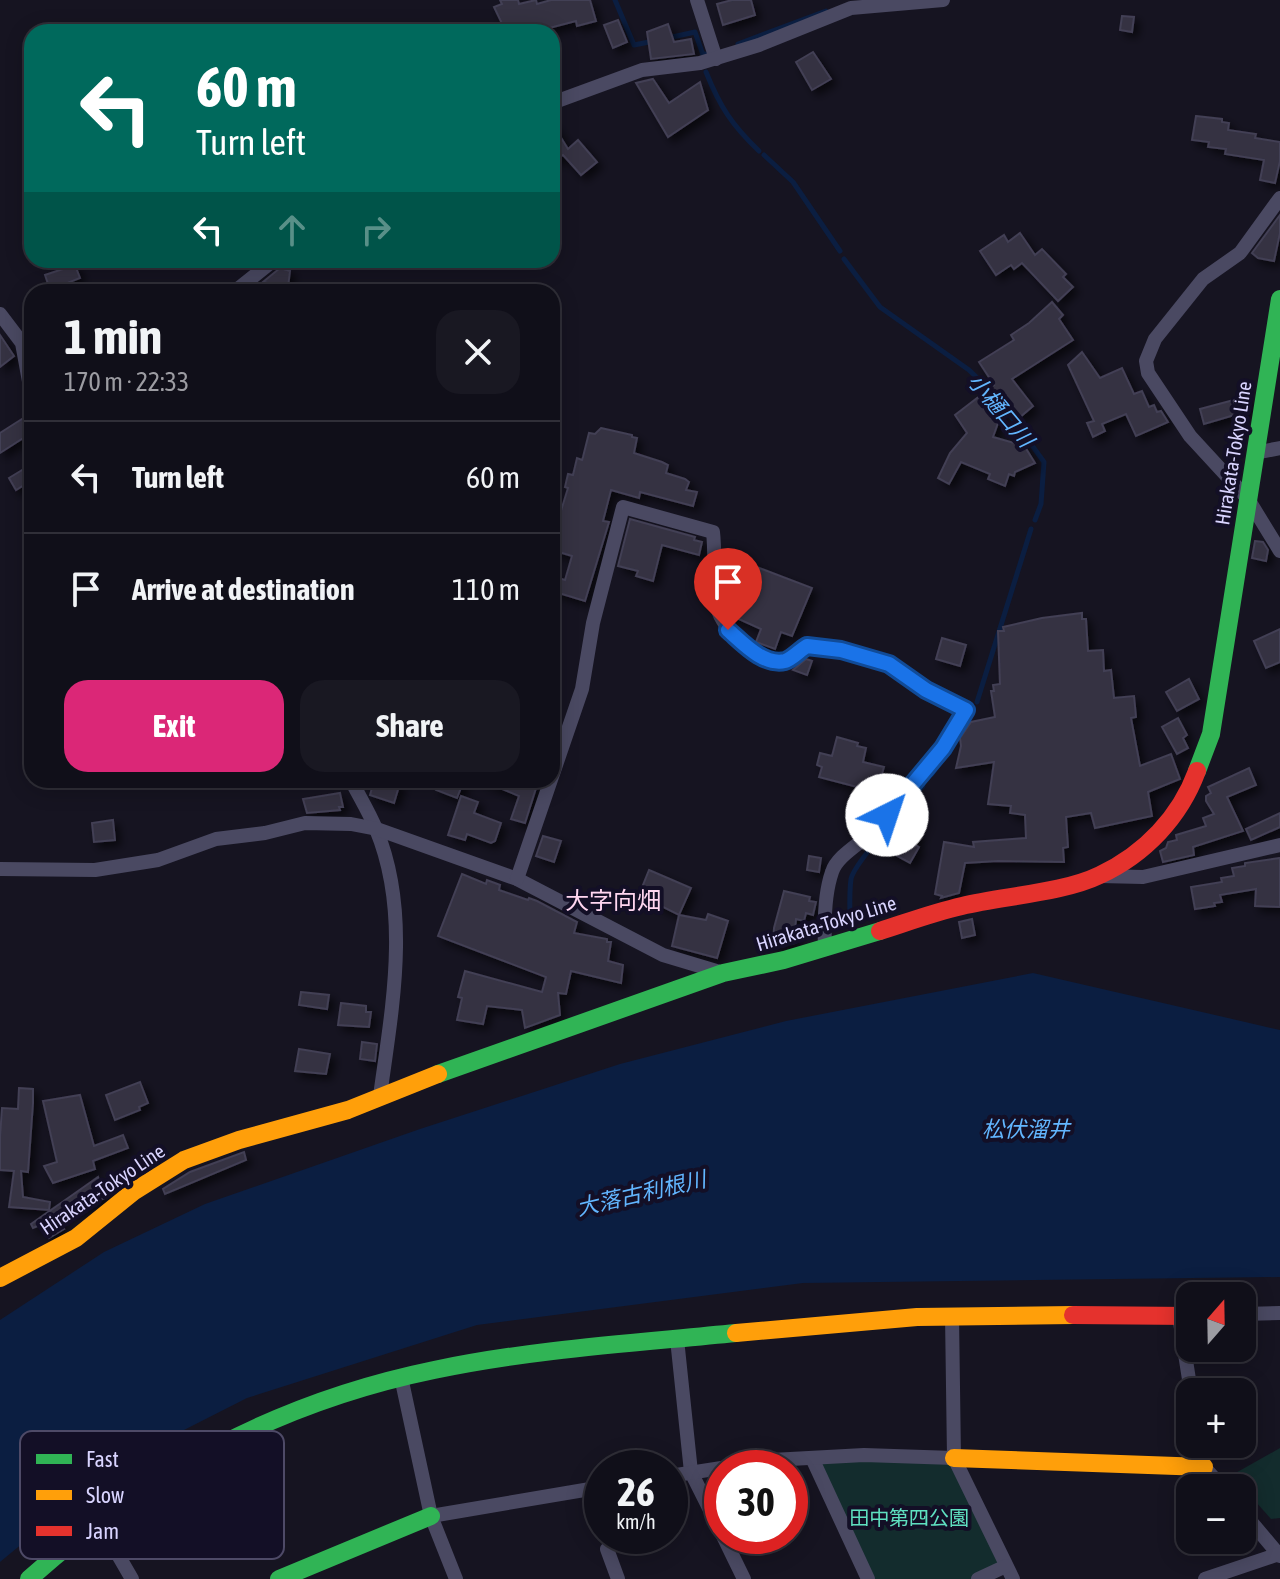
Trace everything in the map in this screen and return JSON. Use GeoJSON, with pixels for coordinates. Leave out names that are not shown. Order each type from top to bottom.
{"type":"FeatureCollection","features":[{"type":"Feature","properties":{"kind":"main road","name":"Hirakata-Tokyo Line"},"geometry":{"type":"LineString","coordinates":[[0,1278],[76,1238],[133,1192],[184,1160],[239,1140],[348,1110],[723,973],[784,960],[961,906],[1048,890],[1099,876],[1150,843],[1190,790],[1211,734],[1280,299]]}},
{"type":"Feature","properties":{"kind":"main road"},"geometry":{"type":"LineString","coordinates":[[250,1431],[317,1403],[401,1377],[522,1354],[952,1315],[1176,1316]]}},
{"type":"Feature","properties":{"kind":"main road"},"geometry":{"type":"LineString","coordinates":[[954,1458],[1204,1467]]}},
{"type":"Feature","properties":{"kind":"main road"},"geometry":{"type":"LineString","coordinates":[[279,1579],[431,1516]]}},
{"type":"Feature","properties":{"kind":"main road"},"geometry":{"type":"LineString","coordinates":[[29,1579],[50,1559]]}},
{"type":"Feature","properties":{"kind":"street"},"geometry":{"type":"LineString","coordinates":[[697,0],[716,59]]}},
{"type":"Feature","properties":{"kind":"street"},"geometry":{"type":"LineString","coordinates":[[560,100],[642,70],[716,59],[851,8],[943,0]]}},
{"type":"Feature","properties":{"kind":"street"},"geometry":{"type":"LineString","coordinates":[[1280,198],[1240,253],[1203,279],[1155,339],[1146,361],[1148,373],[1190,436],[1248,499],[1280,551]]}},
{"type":"Feature","properties":{"kind":"street"},"geometry":{"type":"LineString","coordinates":[[244,284],[264,268]]}},
{"type":"Feature","properties":{"kind":"street"},"geometry":{"type":"LineString","coordinates":[[0,314],[18,335],[24,354]]}},
{"type":"Feature","properties":{"kind":"street"},"geometry":{"type":"LineString","coordinates":[[18,335],[24,332]]}},
{"type":"Feature","properties":{"kind":"street"},"geometry":{"type":"LineString","coordinates":[[1255,453],[1280,448]]}},
{"type":"Feature","properties":{"kind":"street"},"geometry":{"type":"LineString","coordinates":[[560,753],[582,689],[593,623],[623,507],[713,532],[717,608],[728,630],[755,653],[770,660],[785,661],[807,646],[841,650],[889,664],[926,690],[966,710],[943,748],[917,780],[871,833],[832,869],[824,920],[825,946]]}},
{"type":"Feature","properties":{"kind":"street"},"geometry":{"type":"LineString","coordinates":[[355,788],[377,829],[392,885],[397,941],[380,1096]]}},
{"type":"Feature","properties":{"kind":"street"},"geometry":{"type":"LineString","coordinates":[[517,879],[548,788]]}},
{"type":"Feature","properties":{"kind":"street"},"geometry":{"type":"LineString","coordinates":[[0,869],[95,870],[158,860],[216,839],[265,833],[305,823],[351,824],[377,829],[517,879],[663,955],[723,973]]}},
{"type":"Feature","properties":{"kind":"street"},"geometry":{"type":"LineString","coordinates":[[1099,876],[1143,877],[1280,845]]}},
{"type":"Feature","properties":{"kind":"street"},"geometry":{"type":"LineString","coordinates":[[1256,1314],[1280,1313]]}},
{"type":"Feature","properties":{"kind":"street"},"geometry":{"type":"LineString","coordinates":[[952,1315],[954,1458],[1010,1572],[978,1579]]}},
{"type":"Feature","properties":{"kind":"street"},"geometry":{"type":"LineString","coordinates":[[677,1339],[691,1472],[704,1498]]}},
{"type":"Feature","properties":{"kind":"street"},"geometry":{"type":"LineString","coordinates":[[401,1377],[431,1516],[456,1579]]}},
{"type":"Feature","properties":{"kind":"street"},"geometry":{"type":"LineString","coordinates":[[688,1473],[772,1460],[864,1455],[954,1458]]}},
{"type":"Feature","properties":{"kind":"street"},"geometry":{"type":"LineString","coordinates":[[812,1458],[868,1579]]}},
{"type":"Feature","properties":{"kind":"street"},"geometry":{"type":"LineString","coordinates":[[1202,1458],[1204,1467],[1210,1474]]}},
{"type":"Feature","properties":{"kind":"street"},"geometry":{"type":"LineString","coordinates":[[431,1516],[584,1490]]}},
{"type":"Feature","properties":{"kind":"street"},"geometry":{"type":"LineString","coordinates":[[1205,1579],[1280,1555],[1256,1527]]}},
{"type":"Feature","properties":{"kind":"street"},"geometry":{"type":"LineString","coordinates":[[609,1554],[618,1579]]}},
{"type":"Feature","properties":{"kind":"street"},"geometry":{"type":"LineString","coordinates":[[732,1554],[744,1579]]}},
{"type":"Feature","properties":{"kind":"street"},"geometry":{"type":"LineString","coordinates":[[120,1559],[132,1579]]}},
{"type":"Feature","properties":{"kind":"green space"},"geometry":{"type":"Polygon","coordinates":[[[1280,1448],[1280,1518],[1271,1519],[1256,1502],[1256,1474],[1234,1474],[1280,1448]]]}},
{"type":"Feature","properties":{"kind":"green space","name":"田中第四公園"},"geometry":{"type":"Polygon","coordinates":[[[812,1458],[954,1458],[1006,1566],[978,1579],[868,1579],[812,1458]]]}},
{"type":"Feature","properties":{"kind":"water","name":"松伏溜井"},"geometry":{"type":"Polygon","coordinates":[[[1033,973],[1280,1030],[1280,1277],[803,1283],[477,1325],[247,1398],[182,1431],[20,1431],[20,1545],[0,1562],[0,1320],[104,1252],[205,1204],[620,1064],[786,1021],[1033,973]]]}},
{"type":"Feature","properties":{"kind":"building"},"geometry":{"type":"Polygon","coordinates":[[[500,0],[518,0],[519,4],[536,0],[537,4],[551,0],[590,0],[596,21],[577,26],[576,21],[560,25],[502,24],[494,7],[502,4],[500,0]]]}},
{"type":"Feature","properties":{"kind":"building"},"geometry":{"type":"Polygon","coordinates":[[[751,0],[755,15],[723,25],[717,4],[751,0]]]}},
{"type":"Feature","properties":{"kind":"building"},"geometry":{"type":"Polygon","coordinates":[[[1122,16],[1134,17],[1132,32],[1120,30],[1122,16]]]}},
{"type":"Feature","properties":{"kind":"building"},"geometry":{"type":"Polygon","coordinates":[[[618,20],[627,42],[613,48],[604,25],[618,20]]]}},
{"type":"Feature","properties":{"kind":"building"},"geometry":{"type":"Polygon","coordinates":[[[668,24],[674,42],[691,39],[694,54],[651,59],[647,32],[668,24]]]}},
{"type":"Feature","properties":{"kind":"building"},"geometry":{"type":"Polygon","coordinates":[[[813,52],[831,79],[812,90],[796,62],[813,52]]]}},
{"type":"Feature","properties":{"kind":"building"},"geometry":{"type":"Polygon","coordinates":[[[653,79],[669,103],[700,82],[708,110],[668,137],[636,83],[653,79]]]}},
{"type":"Feature","properties":{"kind":"building"},"geometry":{"type":"Polygon","coordinates":[[[1196,116],[1222,119],[1222,122],[1229,123],[1228,130],[1280,142],[1275,183],[1260,180],[1264,160],[1225,154],[1226,149],[1208,147],[1209,142],[1192,140],[1196,116]]]}},
{"type":"Feature","properties":{"kind":"building"},"geometry":{"type":"Polygon","coordinates":[[[560,136],[568,149],[578,140],[597,162],[581,175],[563,155],[560,157],[560,136]]]}},
{"type":"Feature","properties":{"kind":"building"},"geometry":{"type":"Polygon","coordinates":[[[1280,215],[1274,261],[1258,258],[1252,253],[1280,215]]]}},
{"type":"Feature","properties":{"kind":"building"},"geometry":{"type":"Polygon","coordinates":[[[1020,233],[1035,255],[1042,249],[1066,274],[1063,277],[1073,287],[1058,301],[1022,263],[1014,269],[1011,265],[996,275],[980,251],[1004,235],[1008,242],[1020,233]]]}},
{"type":"Feature","properties":{"kind":"building"},"geometry":{"type":"Polygon","coordinates":[[[76,268],[80,278],[65,284],[48,284],[45,275],[76,268]]]}},
{"type":"Feature","properties":{"kind":"building"},"geometry":{"type":"Polygon","coordinates":[[[280,268],[290,271],[288,284],[263,282],[280,268]]]}},
{"type":"Feature","properties":{"kind":"building"},"geometry":{"type":"Polygon","coordinates":[[[1052,302],[1063,315],[1059,319],[1073,340],[1012,379],[1033,406],[1019,418],[1006,401],[993,437],[1014,443],[1020,439],[1035,463],[1015,472],[1014,476],[1009,474],[1005,486],[988,479],[990,474],[961,462],[949,484],[938,478],[950,453],[967,433],[955,415],[994,385],[979,362],[1014,340],[1011,335],[1052,302]]]}},
{"type":"Feature","properties":{"kind":"building"},"geometry":{"type":"Polygon","coordinates":[[[0,335],[14,356],[0,367],[0,335]]]}},
{"type":"Feature","properties":{"kind":"building"},"geometry":{"type":"Polygon","coordinates":[[[1082,352],[1100,378],[1122,368],[1134,394],[1142,391],[1149,407],[1154,405],[1168,422],[1136,436],[1126,414],[1102,424],[1105,431],[1093,437],[1087,423],[1094,421],[1068,365],[1082,352]]]}},
{"type":"Feature","properties":{"kind":"building"},"geometry":{"type":"Polygon","coordinates":[[[1245,397],[1248,411],[1204,424],[1200,409],[1245,397]]]}},
{"type":"Feature","properties":{"kind":"building"},"geometry":{"type":"Polygon","coordinates":[[[24,418],[24,438],[0,453],[0,433],[24,418]]]}},
{"type":"Feature","properties":{"kind":"building"},"geometry":{"type":"Polygon","coordinates":[[[601,428],[632,435],[637,438],[634,453],[668,465],[666,473],[685,479],[689,482],[686,490],[697,492],[693,506],[640,492],[639,498],[611,490],[603,521],[609,522],[585,601],[560,593],[560,578],[565,580],[572,556],[560,552],[560,514],[568,488],[565,487],[568,474],[573,475],[577,458],[582,460],[589,433],[595,434],[601,428]]]}},
{"type":"Feature","properties":{"kind":"building"},"geometry":{"type":"Polygon","coordinates":[[[24,469],[24,485],[16,490],[9,478],[24,469]]]}},
{"type":"Feature","properties":{"kind":"building"},"geometry":{"type":"Polygon","coordinates":[[[630,519],[695,537],[694,540],[702,542],[699,555],[662,545],[653,581],[636,576],[638,571],[618,566],[630,519]]]}},
{"type":"Feature","properties":{"kind":"building"},"geometry":{"type":"Polygon","coordinates":[[[1255,541],[1263,542],[1268,550],[1266,561],[1252,558],[1255,541]]]}},
{"type":"Feature","properties":{"kind":"building"},"geometry":{"type":"Polygon","coordinates":[[[733,558],[812,588],[792,636],[781,632],[775,649],[756,642],[761,629],[729,612],[733,604],[726,598],[735,578],[728,573],[733,558]]]}},
{"type":"Feature","properties":{"kind":"building"},"geometry":{"type":"Polygon","coordinates":[[[1082,613],[1082,619],[1086,619],[1088,651],[1103,650],[1104,671],[1111,670],[1114,698],[1134,696],[1136,717],[1131,718],[1140,766],[1171,754],[1180,779],[1148,792],[1152,816],[1095,828],[1091,813],[1066,817],[1068,847],[1063,848],[1064,862],[965,863],[959,893],[941,898],[935,894],[944,842],[974,847],[973,842],[1026,838],[1025,815],[1010,813],[1011,806],[988,804],[994,762],[956,768],[960,738],[971,722],[995,717],[991,691],[994,691],[993,685],[1000,684],[998,631],[1004,631],[1003,627],[1042,618],[1082,613]]]}},
{"type":"Feature","properties":{"kind":"building"},"geometry":{"type":"Polygon","coordinates":[[[1280,629],[1280,662],[1266,668],[1254,641],[1280,629]]]}},
{"type":"Feature","properties":{"kind":"building"},"geometry":{"type":"Polygon","coordinates":[[[942,638],[966,645],[960,666],[936,659],[942,638]]]}},
{"type":"Feature","properties":{"kind":"building"},"geometry":{"type":"Polygon","coordinates":[[[806,659],[812,661],[807,675],[793,670],[806,659]]]}},
{"type":"Feature","properties":{"kind":"building"},"geometry":{"type":"Polygon","coordinates":[[[1189,679],[1199,699],[1177,711],[1166,692],[1189,679]]]}},
{"type":"Feature","properties":{"kind":"building"},"geometry":{"type":"Polygon","coordinates":[[[1178,718],[1187,735],[1183,738],[1188,748],[1177,754],[1162,727],[1178,718]]]}},
{"type":"Feature","properties":{"kind":"building"},"geometry":{"type":"Polygon","coordinates":[[[837,737],[866,748],[863,762],[884,767],[880,781],[868,782],[869,787],[888,789],[879,811],[861,806],[865,789],[819,777],[822,767],[817,765],[820,753],[832,756],[837,737]]]}},
{"type":"Feature","properties":{"kind":"building"},"geometry":{"type":"Polygon","coordinates":[[[1249,768],[1256,785],[1227,797],[1243,831],[1193,847],[1194,855],[1163,862],[1160,851],[1166,848],[1168,842],[1177,840],[1176,835],[1206,826],[1203,818],[1214,814],[1206,801],[1206,796],[1211,793],[1208,787],[1249,768]]]}},
{"type":"Feature","properties":{"kind":"building"},"geometry":{"type":"Polygon","coordinates":[[[372,788],[398,788],[394,803],[370,795],[372,788]]]}},
{"type":"Feature","properties":{"kind":"building"},"geometry":{"type":"Polygon","coordinates":[[[437,788],[461,788],[457,798],[437,788]]]}},
{"type":"Feature","properties":{"kind":"building"},"geometry":{"type":"Polygon","coordinates":[[[500,788],[536,788],[525,823],[511,819],[519,796],[500,788]]]}},
{"type":"Feature","properties":{"kind":"building"},"geometry":{"type":"Polygon","coordinates":[[[340,793],[343,807],[339,807],[340,810],[307,813],[303,799],[340,793]]]}},
{"type":"Feature","properties":{"kind":"building"},"geometry":{"type":"Polygon","coordinates":[[[461,796],[478,802],[474,813],[501,823],[495,841],[491,843],[467,834],[465,840],[448,835],[461,796]]]}},
{"type":"Feature","properties":{"kind":"building"},"geometry":{"type":"Polygon","coordinates":[[[1280,813],[1280,827],[1251,840],[1246,829],[1280,813]]]}},
{"type":"Feature","properties":{"kind":"building"},"geometry":{"type":"Polygon","coordinates":[[[113,820],[115,840],[94,842],[92,823],[113,820]]]}},
{"type":"Feature","properties":{"kind":"building"},"geometry":{"type":"Polygon","coordinates":[[[909,829],[919,835],[914,844],[919,847],[910,863],[879,846],[888,830],[904,838],[909,829]]]}},
{"type":"Feature","properties":{"kind":"building"},"geometry":{"type":"Polygon","coordinates":[[[543,836],[561,841],[554,862],[536,856],[543,836]]]}},
{"type":"Feature","properties":{"kind":"building"},"geometry":{"type":"Polygon","coordinates":[[[809,856],[821,858],[819,872],[807,870],[809,856]]]}},
{"type":"Feature","properties":{"kind":"building"},"geometry":{"type":"Polygon","coordinates":[[[1280,858],[1280,907],[1255,906],[1256,889],[1220,895],[1222,902],[1214,903],[1215,906],[1195,909],[1191,887],[1222,882],[1221,878],[1234,876],[1232,868],[1245,866],[1245,863],[1280,858]]]}},
{"type":"Feature","properties":{"kind":"building"},"geometry":{"type":"Polygon","coordinates":[[[649,870],[691,888],[679,915],[639,895],[649,870]]]}},
{"type":"Feature","properties":{"kind":"building"},"geometry":{"type":"Polygon","coordinates":[[[462,874],[486,884],[487,880],[500,885],[499,890],[537,901],[577,922],[574,933],[607,939],[611,942],[608,961],[623,965],[621,983],[571,971],[566,994],[558,993],[560,1015],[525,1028],[522,1010],[487,1006],[483,1024],[457,1020],[462,998],[458,997],[465,971],[542,992],[546,977],[438,936],[462,874]]]}},
{"type":"Feature","properties":{"kind":"building"},"geometry":{"type":"Polygon","coordinates":[[[784,891],[810,897],[809,901],[816,902],[813,915],[806,913],[804,921],[796,919],[794,943],[773,946],[774,928],[784,891]]]}},
{"type":"Feature","properties":{"kind":"building"},"geometry":{"type":"Polygon","coordinates":[[[708,914],[728,921],[717,958],[672,946],[679,915],[706,920],[708,914]]]}},
{"type":"Feature","properties":{"kind":"building"},"geometry":{"type":"Polygon","coordinates":[[[972,919],[975,935],[962,938],[959,922],[972,919]]]}},
{"type":"Feature","properties":{"kind":"building"},"geometry":{"type":"Polygon","coordinates":[[[301,992],[329,995],[327,1009],[299,1005],[301,992]]]}},
{"type":"Feature","properties":{"kind":"building"},"geometry":{"type":"Polygon","coordinates":[[[341,1003],[366,1006],[366,1012],[371,1012],[369,1027],[338,1025],[341,1003]]]}},
{"type":"Feature","properties":{"kind":"building"},"geometry":{"type":"Polygon","coordinates":[[[362,1042],[377,1044],[375,1061],[360,1059],[362,1042]]]}},
{"type":"Feature","properties":{"kind":"building"},"geometry":{"type":"Polygon","coordinates":[[[299,1049],[330,1054],[326,1074],[295,1071],[299,1049]]]}},
{"type":"Feature","properties":{"kind":"building"},"geometry":{"type":"Polygon","coordinates":[[[140,1082],[148,1103],[139,1107],[140,1110],[115,1120],[106,1095],[140,1082]]]}},
{"type":"Feature","properties":{"kind":"building"},"geometry":{"type":"Polygon","coordinates":[[[19,1088],[33,1089],[28,1172],[21,1171],[23,1197],[50,1202],[49,1210],[9,1207],[14,1171],[0,1170],[2,1108],[18,1109],[19,1088]]]}},
{"type":"Feature","properties":{"kind":"building"},"geometry":{"type":"Polygon","coordinates":[[[80,1095],[94,1146],[123,1135],[128,1148],[93,1161],[95,1169],[53,1183],[44,1166],[57,1162],[43,1101],[80,1095]]]}},
{"type":"Feature","properties":{"kind":"building"},"geometry":{"type":"Polygon","coordinates":[[[244,1152],[246,1160],[165,1194],[163,1189],[190,1172],[244,1152]]]}},
{"type":"Feature","properties":{"kind":"building"},"geometry":{"type":"Polygon","coordinates":[[[98,1177],[105,1198],[56,1219],[64,1229],[49,1238],[40,1225],[33,1228],[31,1224],[98,1177]]]}},
{"type":"Feature","properties":{"kind":"waterway","name":"小樋口川"},"geometry":{"type":"LineString","coordinates":[[615,0],[634,45],[654,41]]}},
{"type":"Feature","properties":{"kind":"waterway"},"geometry":{"type":"LineString","coordinates":[[738,44],[826,11]]}},
{"type":"Feature","properties":{"kind":"waterway","name":"小樋口川"},"geometry":{"type":"LineString","coordinates":[[668,38],[695,32],[705,54]]}},
{"type":"Feature","properties":{"kind":"waterway","name":"小樋口川"},"geometry":{"type":"LineString","coordinates":[[706,72],[728,115],[759,151]]}},
{"type":"Feature","properties":{"kind":"waterway","name":"小樋口川"},"geometry":{"type":"LineString","coordinates":[[764,155],[793,182],[840,251]]}},
{"type":"Feature","properties":{"kind":"waterway","name":"小樋口川"},"geometry":{"type":"LineString","coordinates":[[844,259],[880,307],[969,370],[993,393]]}},
{"type":"Feature","properties":{"kind":"waterway","name":"小樋口川"},"geometry":{"type":"LineString","coordinates":[[1002,404],[1044,462],[1041,504],[1035,520]]}},
{"type":"Feature","properties":{"kind":"waterway","name":"小樋口川"},"geometry":{"type":"LineString","coordinates":[[977,702],[1031,529]]}},
{"type":"Feature","properties":{"kind":"waterway","name":"小樋口川"},"geometry":{"type":"LineString","coordinates":[[932,774],[969,719]]}},
{"type":"Feature","properties":{"kind":"waterway","name":"小樋口川"},"geometry":{"type":"LineString","coordinates":[[908,803],[923,786]]}},
{"type":"Feature","properties":{"kind":"waterway","name":"小樋口川"},"geometry":{"type":"LineString","coordinates":[[850,924],[853,873],[900,813]]}},
{"type":"Feature","properties":{"kind":"traffic: fast"},"geometry":{"type":"LineString","coordinates":[[1197,771],[1211,734],[1280,299]]}},
{"type":"Feature","properties":{"kind":"traffic: fast"},"geometry":{"type":"LineString","coordinates":[[438,1074],[723,973],[784,960],[880,931]]}},
{"type":"Feature","properties":{"kind":"traffic: fast"},"geometry":{"type":"LineString","coordinates":[[250,1431],[322,1401],[434,1370],[585,1347],[736,1333]]}},
{"type":"Feature","properties":{"kind":"traffic: fast"},"geometry":{"type":"LineString","coordinates":[[279,1579],[431,1516]]}},
{"type":"Feature","properties":{"kind":"traffic: fast"},"geometry":{"type":"LineString","coordinates":[[29,1579],[53,1559]]}},
{"type":"Feature","properties":{"kind":"traffic: slow"},"geometry":{"type":"LineString","coordinates":[[0,1278],[76,1238],[133,1192],[184,1160],[239,1140],[348,1110],[438,1074]]}},
{"type":"Feature","properties":{"kind":"traffic: slow"},"geometry":{"type":"LineString","coordinates":[[736,1333],[917,1317],[1073,1315]]}},
{"type":"Feature","properties":{"kind":"traffic: slow"},"geometry":{"type":"LineString","coordinates":[[954,1458],[1204,1467]]}},
{"type":"Feature","properties":{"kind":"traffic: jam"},"geometry":{"type":"LineString","coordinates":[[880,931],[952,908],[1051,890],[1100,875],[1132,856],[1159,832],[1181,804],[1197,771]]}},
{"type":"Feature","properties":{"kind":"traffic: jam"},"geometry":{"type":"LineString","coordinates":[[1073,1315],[1176,1316]]}},
{"type":"Feature","properties":{"kind":"district","name":"大字向畑"},"geometry":{"type":"Point","coordinates":[613,900]}},
{"type":"Feature","properties":{"kind":"route"},"geometry":{"type":"LineString","coordinates":[[728,630],[755,653],[770,660],[785,661],[807,646],[841,650],[889,664],[926,690],[966,710],[943,748],[887,815]]}},
{"type":"Feature","properties":{"kind":"water label","name":"大落古利根川"},"geometry":{"type":"Point","coordinates":[641,1193]}}]}
